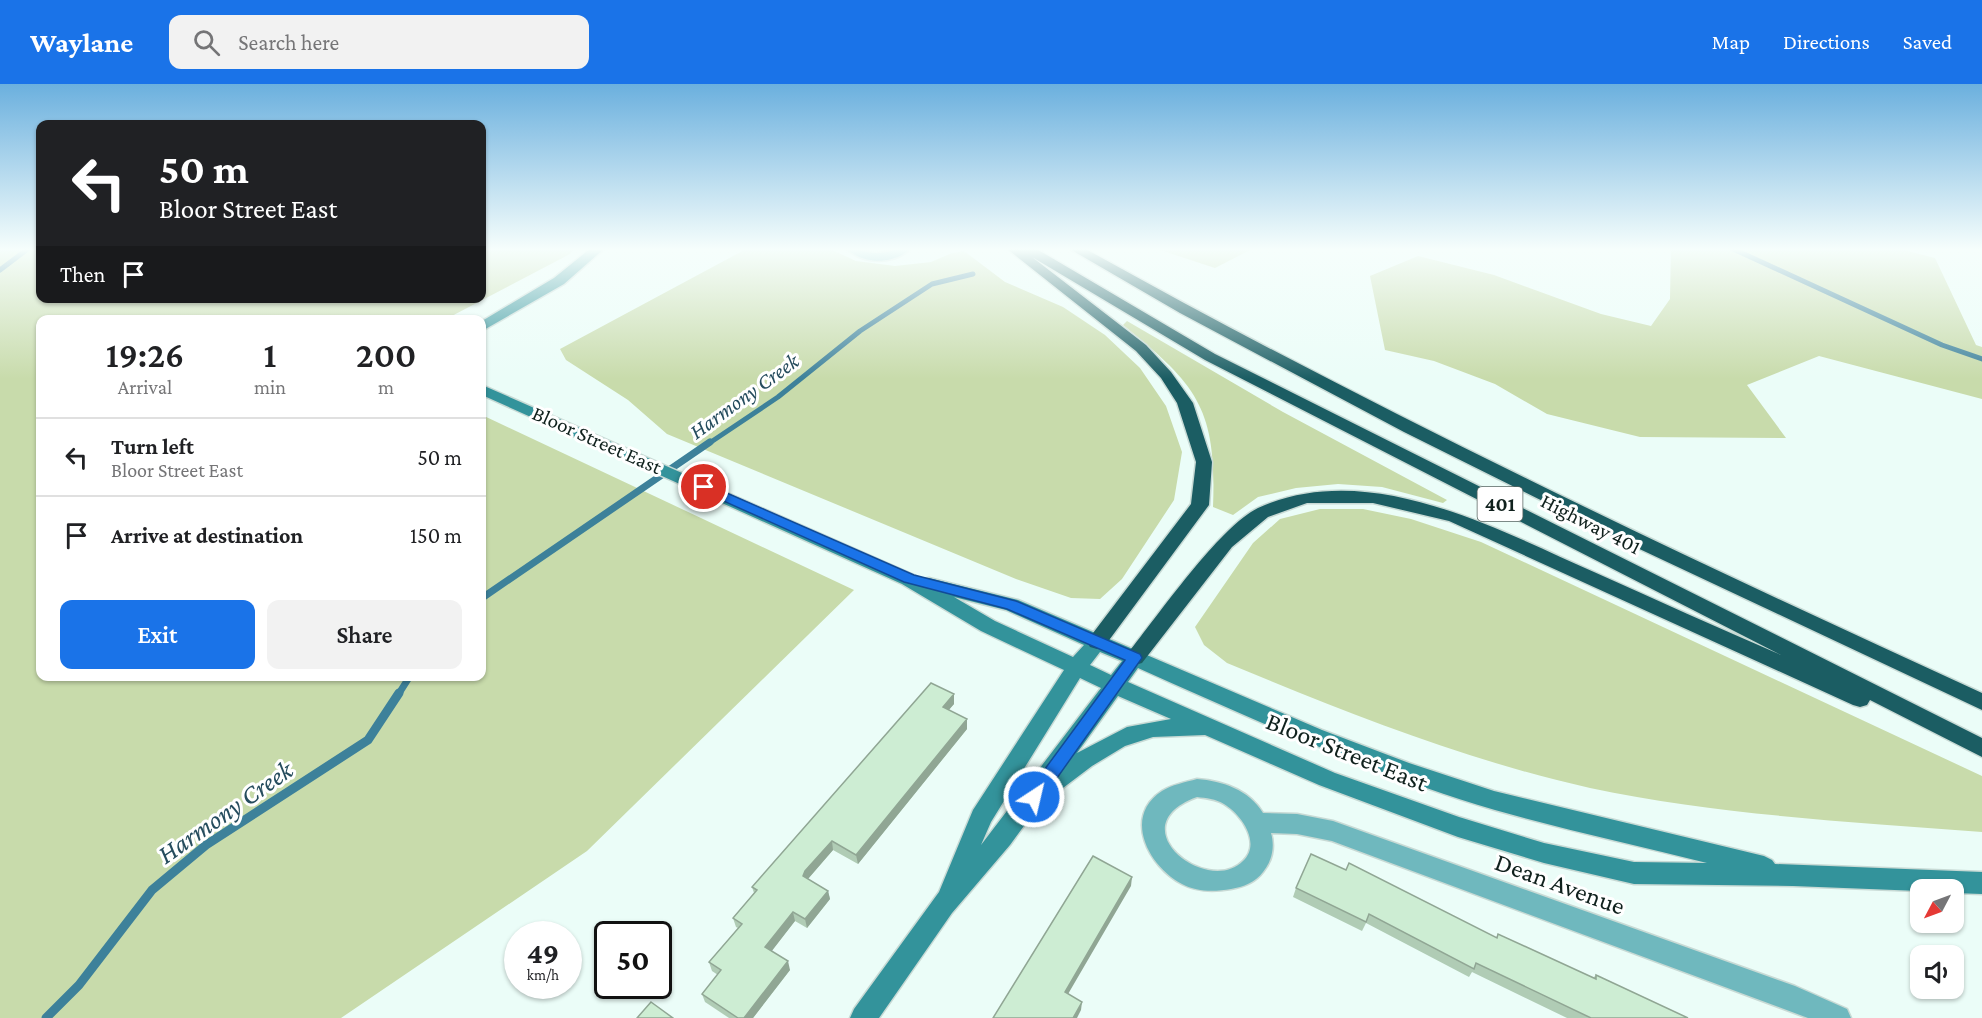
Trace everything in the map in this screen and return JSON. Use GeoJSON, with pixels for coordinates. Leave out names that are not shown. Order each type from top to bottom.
{"type":"FeatureCollection","features":[{"type":"Feature","properties":{"kind":"highway"},"geometry":{"type":"LineString","coordinates":[[1068,292],[1141,348],[1167,375],[1185,403],[1204,462],[1200,505],[1125,608],[1097,642]]}},
{"type":"Feature","properties":{"kind":"highway","name":"Highway 401"},"geometry":{"type":"LineString","coordinates":[[1099,292],[1210,357],[1982,749]]}},
{"type":"Feature","properties":{"kind":"highway","name":"Highway 401"},"geometry":{"type":"LineString","coordinates":[[1152,292],[1256,350],[1648,547],[1982,702]]}},
{"type":"Feature","properties":{"kind":"highway"},"geometry":{"type":"LineString","coordinates":[[1135,658],[1226,543],[1262,513],[1306,498],[1373,498],[1454,518],[1982,749]]}},
{"type":"Feature","properties":{"kind":"main road"},"geometry":{"type":"LineString","coordinates":[[486,325],[541,292]]}},
{"type":"Feature","properties":{"kind":"main road","name":"Bloor Street East"},"geometry":{"type":"LineString","coordinates":[[486,392],[909,579],[988,626],[1076,668],[1327,778],[1458,827],[1544,853],[1634,873],[1793,875],[1982,883]]}},
{"type":"Feature","properties":{"kind":"main road","name":"Bloor Street East"},"geometry":{"type":"LineString","coordinates":[[909,579],[1011,605],[1314,736],[1474,794],[1793,875]]}},
{"type":"Feature","properties":{"kind":"main road"},"geometry":{"type":"LineString","coordinates":[[943,905],[981,817],[1076,668],[1097,642]]}},
{"type":"Feature","properties":{"kind":"main road"},"geometry":{"type":"LineString","coordinates":[[863,1018],[943,905],[1002,838],[1034,797],[1135,658]]}},
{"type":"Feature","properties":{"kind":"main road"},"geometry":{"type":"LineString","coordinates":[[1034,797],[1106,743],[1154,727],[1174,725],[1215,729]]}},
{"type":"Feature","properties":{"kind":"street"},"geometry":{"type":"LineString","coordinates":[[1197,788],[1216,790],[1233,797],[1247,808],[1258,823],[1262,845],[1255,865],[1243,875],[1227,881],[1209,882],[1192,878],[1175,869],[1162,857],[1154,842],[1152,825],[1156,811],[1166,798],[1180,791],[1197,788]]}},
{"type":"Feature","properties":{"kind":"street","name":"Dean Avenue"},"geometry":{"type":"LineString","coordinates":[[1258,823],[1297,824],[1332,831],[1795,999],[1838,1018]]}},
{"type":"Feature","properties":{"kind":"green space"},"geometry":{"type":"Polygon","coordinates":[[[0,292],[36,292],[36,303],[477,303],[454,315],[36,315],[36,681],[486,681],[486,417],[854,590],[587,851],[341,1018],[0,1018],[0,292]]]}},
{"type":"Feature","properties":{"kind":"green space"},"geometry":{"type":"Polygon","coordinates":[[[486,292],[498,292],[486,298],[486,292]]]}},
{"type":"Feature","properties":{"kind":"green space"},"geometry":{"type":"Polygon","coordinates":[[[667,292],[1027,292],[1063,307],[1105,335],[1140,368],[1166,406],[1182,452],[1174,500],[1122,579],[1100,599],[1071,598],[1016,579],[667,434],[628,400],[566,360],[560,349],[667,292]]]}},
{"type":"Feature","properties":{"kind":"green space"},"geometry":{"type":"Polygon","coordinates":[[[1373,292],[1540,292],[1601,314],[1651,326],[1670,299],[1670,292],[1951,292],[1976,345],[1982,347],[1982,399],[1819,356],[1747,385],[1786,438],[1640,437],[1547,414],[1495,384],[1434,361],[1385,350],[1373,292]]]}},
{"type":"Feature","properties":{"kind":"green space"},"geometry":{"type":"Polygon","coordinates":[[[1127,321],[1283,412],[1447,500],[1443,503],[1382,487],[1338,484],[1296,488],[1258,497],[1233,515],[1213,507],[1211,445],[1206,422],[1197,401],[1169,365],[1123,325],[1127,321]]]}},
{"type":"Feature","properties":{"kind":"green space"},"geometry":{"type":"Polygon","coordinates":[[[1320,509],[1363,509],[1411,519],[1481,542],[1982,776],[1982,832],[1736,811],[1590,788],[1543,777],[1451,749],[1361,717],[1227,663],[1204,645],[1195,627],[1253,543],[1280,519],[1320,509]]]}},
{"type":"Feature","properties":{"kind":"building"},"geometry":{"type":"Polygon","coordinates":[[[931,683],[954,694],[943,707],[967,719],[856,855],[832,841],[805,871],[803,876],[828,891],[805,919],[793,912],[765,947],[788,961],[744,1018],[738,1018],[702,994],[721,970],[709,962],[742,924],[733,918],[757,890],[752,887],[931,683]]]}},
{"type":"Feature","properties":{"kind":"building"},"geometry":{"type":"Polygon","coordinates":[[[1311,854],[1346,870],[1349,863],[1497,938],[1498,934],[1596,979],[1596,975],[1688,1018],[1591,1018],[1476,963],[1474,969],[1369,914],[1366,922],[1296,888],[1311,854]]]}},
{"type":"Feature","properties":{"kind":"building"},"geometry":{"type":"Polygon","coordinates":[[[1093,856],[1132,877],[1065,992],[1082,1002],[1073,1018],[993,1018],[1093,856]]]}},
{"type":"Feature","properties":{"kind":"building"},"geometry":{"type":"Polygon","coordinates":[[[651,1002],[673,1018],[637,1018],[651,1002]]]}},
{"type":"Feature","properties":{"kind":"waterway","name":"Harmony Creek"},"geometry":{"type":"LineString","coordinates":[[708,444],[778,397],[860,331],[920,292]]}},
{"type":"Feature","properties":{"kind":"waterway"},"geometry":{"type":"LineString","coordinates":[[1826,292],[1942,345],[1982,359]]}},
{"type":"Feature","properties":{"kind":"waterway","name":"Harmony Creek"},"geometry":{"type":"LineString","coordinates":[[486,595],[710,442]]}},
{"type":"Feature","properties":{"kind":"waterway","name":"Harmony Creek"},"geometry":{"type":"LineString","coordinates":[[398,695],[407,681]]}},
{"type":"Feature","properties":{"kind":"waterway","name":"Harmony Creek"},"geometry":{"type":"LineString","coordinates":[[46,1018],[79,985],[152,890],[206,845],[368,740],[399,693]]}},
{"type":"Feature","properties":{"kind":"route"},"geometry":{"type":"LineString","coordinates":[[704,487],[909,579],[1011,605],[1135,658],[1098,705],[1034,797]]}}]}
